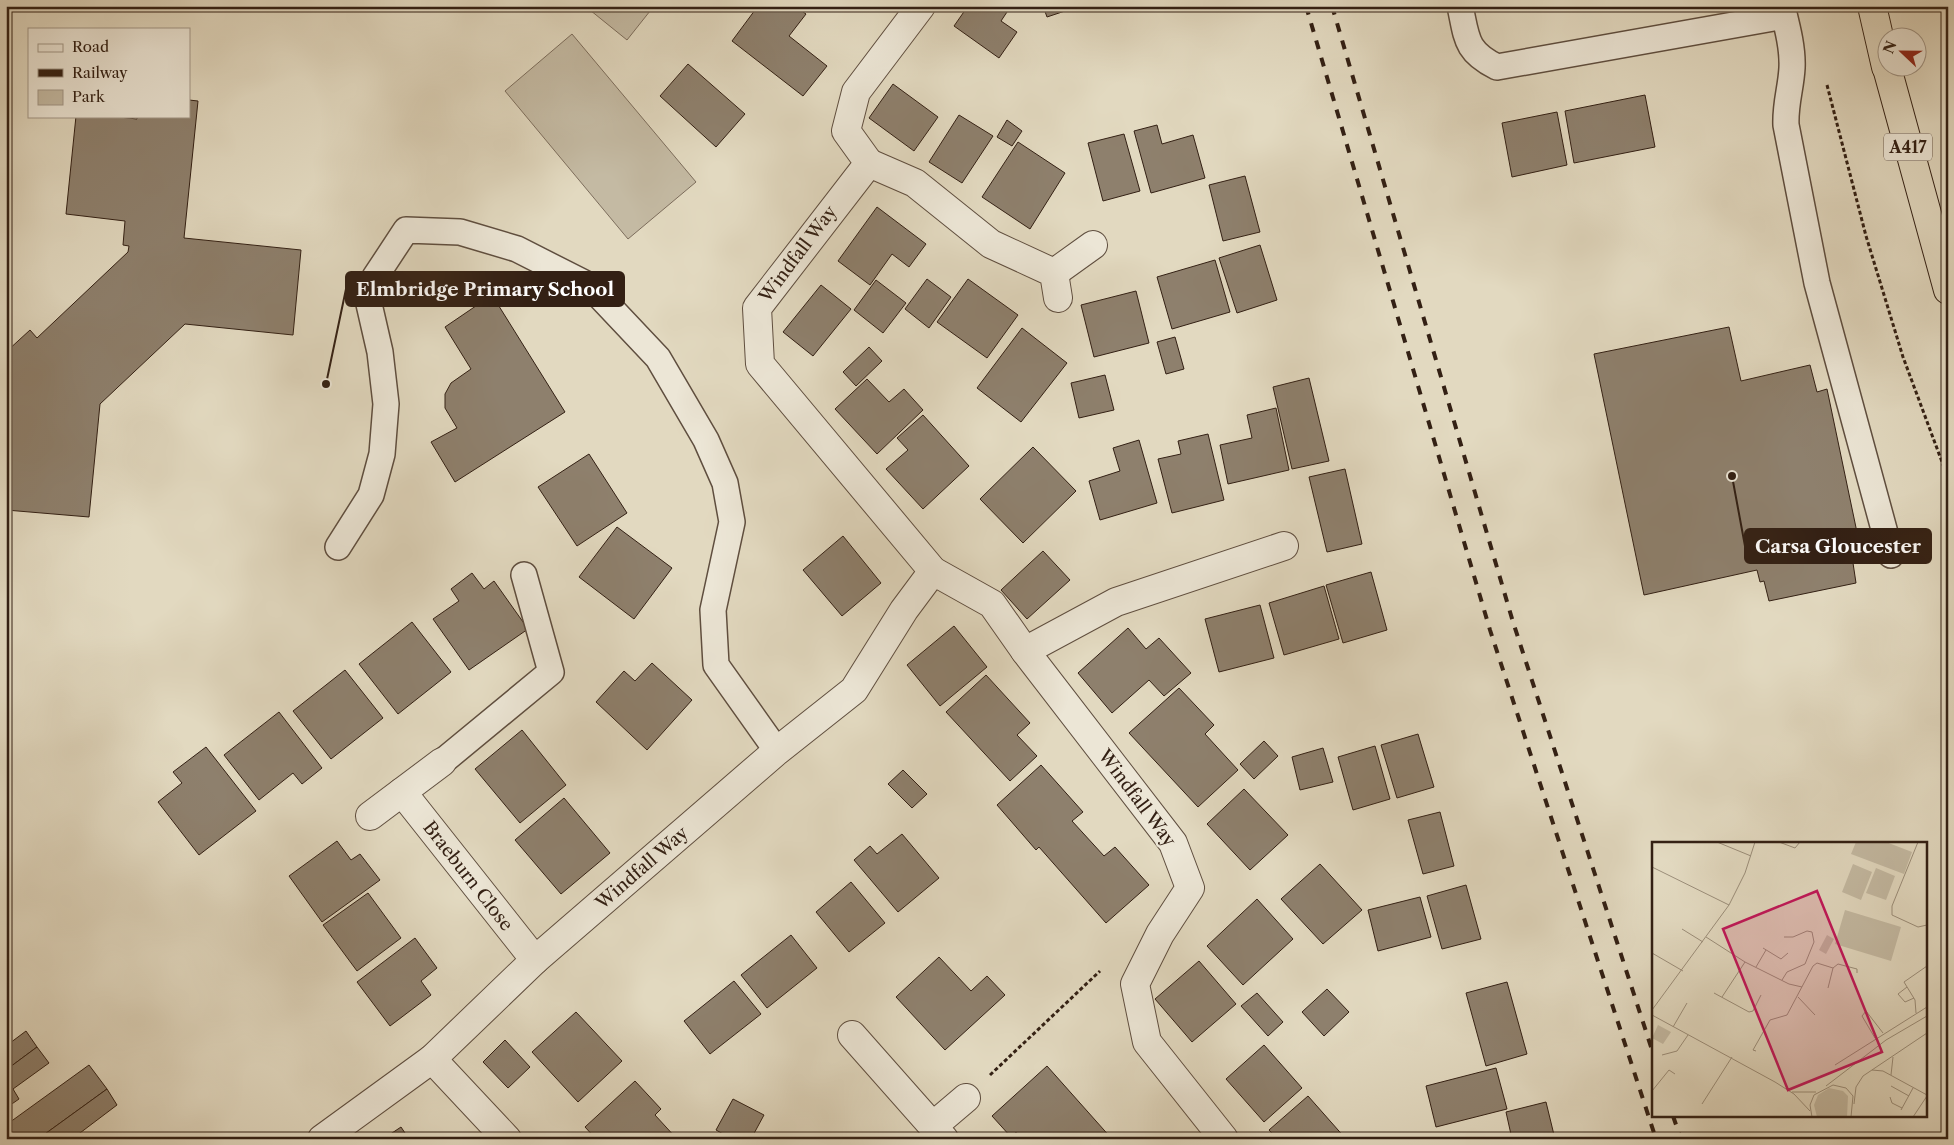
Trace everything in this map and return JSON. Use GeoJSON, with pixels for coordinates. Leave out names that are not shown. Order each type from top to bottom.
{"type":"FeatureCollection","features":[{"type":"Feature","properties":{"kind":"highway","name":"A417"},"geometry":{"type":"LineString","coordinates":[[1872,6],[1877,28]]}},
{"type":"Feature","properties":{"kind":"highway","name":"A417"},"geometry":{"type":"LineString","coordinates":[[1890,78],[1948,290]]}},
{"type":"Feature","properties":{"kind":"street"},"geometry":{"type":"LineString","coordinates":[[921,6],[856,92],[846,131],[869,163],[916,183],[991,244],[1056,286],[1093,245]]}},
{"type":"Feature","properties":{"kind":"street","name":"Windfall Way"},"geometry":{"type":"LineString","coordinates":[[869,163],[757,308],[760,364],[933,571],[992,604],[1025,651],[1173,843],[1190,888],[1160,934],[1135,984],[1147,1042],[1224,1139]]}},
{"type":"Feature","properties":{"kind":"street"},"geometry":{"type":"LineString","coordinates":[[1025,651],[1116,602],[1284,546]]}},
{"type":"Feature","properties":{"kind":"street","name":"Windfall Way"},"geometry":{"type":"LineString","coordinates":[[322,1139],[432,1059],[535,960],[778,751],[854,690],[904,610],[933,571]]}},
{"type":"Feature","properties":{"kind":"street"},"geometry":{"type":"LineString","coordinates":[[370,816],[442,762]]}},
{"type":"Feature","properties":{"kind":"street","name":"Braeburn Close"},"geometry":{"type":"LineString","coordinates":[[402,792],[535,960]]}},
{"type":"Feature","properties":{"kind":"street"},"geometry":{"type":"LineString","coordinates":[[852,1035],[939,1133],[966,1098]]}},
{"type":"Feature","properties":{"kind":"street"},"geometry":{"type":"LineString","coordinates":[[432,1059],[506,1139]]}},
{"type":"Feature","properties":{"kind":"lane"},"geometry":{"type":"LineString","coordinates":[[1460,6],[1469,46],[1482,59],[1497,67],[1783,11],[1792,54],[1792,67],[1785,110],[1786,126],[1817,283],[1890,555]]}},
{"type":"Feature","properties":{"kind":"lane"},"geometry":{"type":"LineString","coordinates":[[338,547],[371,494],[382,454],[386,404],[380,352],[369,304],[375,277],[406,230],[460,232],[517,249],[590,286],[658,358],[706,440],[725,483],[732,522],[713,610],[716,665],[778,751]]}},
{"type":"Feature","properties":{"kind":"lane"},"geometry":{"type":"LineString","coordinates":[[442,762],[551,672],[524,575]]}},
{"type":"Feature","properties":{"kind":"path"},"geometry":{"type":"LineString","coordinates":[[1825,77],[1866,236],[1903,357],[1948,478]]}},
{"type":"Feature","properties":{"kind":"path"},"geometry":{"type":"LineString","coordinates":[[966,1098],[1106,966]]}},
{"type":"Feature","properties":{"kind":"green space"},"geometry":{"type":"Polygon","coordinates":[[[585,6],[654,6],[627,40],[585,6]]]}},
{"type":"Feature","properties":{"kind":"green space"},"geometry":{"type":"Polygon","coordinates":[[[572,34],[696,182],[628,239],[505,91],[572,34]]]}},
{"type":"Feature","properties":{"kind":"building"},"geometry":{"type":"Polygon","coordinates":[[[758,6],[795,6],[806,14],[789,36],[827,66],[803,96],[732,41],[758,6]]]}},
{"type":"Feature","properties":{"kind":"building"},"geometry":{"type":"Polygon","coordinates":[[[968,6],[1011,6],[1001,21],[1017,32],[999,58],[954,26],[968,6]]]}},
{"type":"Feature","properties":{"kind":"building"},"geometry":{"type":"Polygon","coordinates":[[[1043,6],[1080,6],[1047,17],[1043,6]]]}},
{"type":"Feature","properties":{"kind":"building"},"geometry":{"type":"Polygon","coordinates":[[[688,64],[745,114],[716,147],[660,96],[688,64]]]}},
{"type":"Feature","properties":{"kind":"building"},"geometry":{"type":"Polygon","coordinates":[[[893,84],[938,117],[914,151],[869,118],[893,84]]]}},
{"type":"Feature","properties":{"kind":"building"},"geometry":{"type":"Polygon","coordinates":[[[1645,95],[1655,147],[1574,163],[1565,111],[1645,95]]]}},
{"type":"Feature","properties":{"kind":"building"},"geometry":{"type":"Polygon","coordinates":[[[190,100],[198,101],[184,238],[301,250],[293,335],[185,324],[100,404],[89,517],[6,510],[6,352],[30,330],[37,338],[128,252],[129,246],[123,245],[125,221],[66,214],[76,118],[190,118],[190,100]]]}},
{"type":"Feature","properties":{"kind":"building"},"geometry":{"type":"Polygon","coordinates":[[[1557,112],[1567,165],[1512,177],[1502,123],[1557,112]]]}},
{"type":"Feature","properties":{"kind":"building"},"geometry":{"type":"Polygon","coordinates":[[[959,115],[993,136],[962,183],[929,162],[959,115]]]}},
{"type":"Feature","properties":{"kind":"building"},"geometry":{"type":"Polygon","coordinates":[[[1007,120],[1022,131],[1012,146],[997,137],[1007,120]]]}},
{"type":"Feature","properties":{"kind":"building"},"geometry":{"type":"Polygon","coordinates":[[[1157,125],[1162,144],[1193,135],[1205,178],[1151,193],[1134,131],[1157,125]]]}},
{"type":"Feature","properties":{"kind":"building"},"geometry":{"type":"Polygon","coordinates":[[[1124,134],[1140,191],[1103,201],[1088,143],[1124,134]]]}},
{"type":"Feature","properties":{"kind":"building"},"geometry":{"type":"Polygon","coordinates":[[[1018,142],[1065,173],[1030,229],[982,197],[1018,142]]]}},
{"type":"Feature","properties":{"kind":"building"},"geometry":{"type":"Polygon","coordinates":[[[1245,176],[1260,232],[1223,241],[1209,185],[1245,176]]]}},
{"type":"Feature","properties":{"kind":"building"},"geometry":{"type":"Polygon","coordinates":[[[877,207],[926,244],[909,267],[892,254],[870,285],[838,261],[877,207]]]}},
{"type":"Feature","properties":{"kind":"building"},"geometry":{"type":"Polygon","coordinates":[[[1260,245],[1277,300],[1237,313],[1219,258],[1260,245]]]}},
{"type":"Feature","properties":{"kind":"building"},"geometry":{"type":"Polygon","coordinates":[[[1215,260],[1230,312],[1172,329],[1157,277],[1215,260]]]}},
{"type":"Feature","properties":{"kind":"building"},"geometry":{"type":"Polygon","coordinates":[[[927,279],[951,297],[929,328],[905,309],[927,279]]]}},
{"type":"Feature","properties":{"kind":"building"},"geometry":{"type":"Polygon","coordinates":[[[968,279],[1018,315],[987,358],[937,322],[968,279]]]}},
{"type":"Feature","properties":{"kind":"building"},"geometry":{"type":"Polygon","coordinates":[[[876,280],[906,303],[883,333],[854,310],[876,280]]]}},
{"type":"Feature","properties":{"kind":"building"},"geometry":{"type":"Polygon","coordinates":[[[821,285],[851,309],[813,356],[783,332],[821,285]]]}},
{"type":"Feature","properties":{"kind":"building"},"geometry":{"type":"Polygon","coordinates":[[[1136,291],[1149,343],[1094,357],[1081,305],[1136,291]]]}},
{"type":"Feature","properties":{"kind":"building"},"geometry":{"type":"Polygon","coordinates":[[[492,295],[565,412],[455,482],[431,442],[457,428],[445,408],[445,394],[451,383],[471,369],[445,327],[492,295]]]}},
{"type":"Feature","properties":{"kind":"building"},"geometry":{"type":"Polygon","coordinates":[[[1729,327],[1741,381],[1810,365],[1817,392],[1827,389],[1863,561],[1853,563],[1856,583],[1769,601],[1764,581],[1760,582],[1757,570],[1644,595],[1594,354],[1729,327]]]}},
{"type":"Feature","properties":{"kind":"building"},"geometry":{"type":"Polygon","coordinates":[[[1022,328],[1067,363],[1021,422],[977,388],[1022,328]]]}},
{"type":"Feature","properties":{"kind":"building"},"geometry":{"type":"Polygon","coordinates":[[[1175,337],[1184,369],[1166,374],[1157,342],[1175,337]]]}},
{"type":"Feature","properties":{"kind":"building"},"geometry":{"type":"Polygon","coordinates":[[[869,347],[882,361],[856,386],[843,372],[869,347]]]}},
{"type":"Feature","properties":{"kind":"building"},"geometry":{"type":"Polygon","coordinates":[[[1105,375],[1114,410],[1079,418],[1071,383],[1105,375]]]}},
{"type":"Feature","properties":{"kind":"building"},"geometry":{"type":"Polygon","coordinates":[[[1309,378],[1329,461],[1292,469],[1273,387],[1309,378]]]}},
{"type":"Feature","properties":{"kind":"building"},"geometry":{"type":"Polygon","coordinates":[[[867,379],[889,402],[904,389],[923,410],[877,454],[835,409],[867,379]]]}},
{"type":"Feature","properties":{"kind":"building"},"geometry":{"type":"Polygon","coordinates":[[[1276,408],[1289,470],[1228,484],[1220,445],[1252,438],[1247,415],[1276,408]]]}},
{"type":"Feature","properties":{"kind":"building"},"geometry":{"type":"Polygon","coordinates":[[[923,415],[969,466],[923,509],[886,469],[908,450],[897,438],[923,415]]]}},
{"type":"Feature","properties":{"kind":"building"},"geometry":{"type":"Polygon","coordinates":[[[1208,434],[1224,500],[1172,513],[1158,459],[1181,454],[1178,441],[1208,434]]]}},
{"type":"Feature","properties":{"kind":"building"},"geometry":{"type":"Polygon","coordinates":[[[1139,440],[1157,503],[1100,520],[1089,481],[1120,471],[1113,448],[1139,440]]]}},
{"type":"Feature","properties":{"kind":"building"},"geometry":{"type":"Polygon","coordinates":[[[1033,447],[1076,491],[1023,543],[980,499],[1033,447]]]}},
{"type":"Feature","properties":{"kind":"building"},"geometry":{"type":"Polygon","coordinates":[[[589,454],[627,513],[577,546],[538,487],[589,454]]]}},
{"type":"Feature","properties":{"kind":"building"},"geometry":{"type":"Polygon","coordinates":[[[1345,469],[1362,544],[1327,552],[1309,477],[1345,469]]]}},
{"type":"Feature","properties":{"kind":"building"},"geometry":{"type":"Polygon","coordinates":[[[617,527],[672,568],[634,619],[579,577],[617,527]]]}},
{"type":"Feature","properties":{"kind":"building"},"geometry":{"type":"Polygon","coordinates":[[[843,536],[881,583],[842,616],[803,570],[843,536]]]}},
{"type":"Feature","properties":{"kind":"building"},"geometry":{"type":"Polygon","coordinates":[[[1043,551],[1070,580],[1027,619],[1001,590],[1043,551]]]}},
{"type":"Feature","properties":{"kind":"building"},"geometry":{"type":"Polygon","coordinates":[[[1371,572],[1387,630],[1343,643],[1326,585],[1371,572]]]}},
{"type":"Feature","properties":{"kind":"building"},"geometry":{"type":"Polygon","coordinates":[[[472,573],[484,589],[494,581],[528,629],[469,670],[433,619],[459,601],[451,589],[472,573]]]}},
{"type":"Feature","properties":{"kind":"building"},"geometry":{"type":"Polygon","coordinates":[[[1324,586],[1339,639],[1284,655],[1269,603],[1324,586]]]}},
{"type":"Feature","properties":{"kind":"building"},"geometry":{"type":"Polygon","coordinates":[[[1260,605],[1274,658],[1219,672],[1205,619],[1260,605]]]}},
{"type":"Feature","properties":{"kind":"building"},"geometry":{"type":"Polygon","coordinates":[[[412,622],[451,672],[398,714],[359,664],[412,622]]]}},
{"type":"Feature","properties":{"kind":"building"},"geometry":{"type":"Polygon","coordinates":[[[954,626],[987,667],[940,706],[907,665],[954,626]]]}},
{"type":"Feature","properties":{"kind":"building"},"geometry":{"type":"Polygon","coordinates":[[[1128,628],[1146,649],[1159,638],[1191,673],[1164,696],[1149,680],[1112,713],[1078,673],[1128,628]]]}},
{"type":"Feature","properties":{"kind":"building"},"geometry":{"type":"Polygon","coordinates":[[[652,663],[692,700],[647,750],[596,702],[624,671],[635,681],[652,663]]]}},
{"type":"Feature","properties":{"kind":"building"},"geometry":{"type":"Polygon","coordinates":[[[345,670],[383,718],[331,759],[293,711],[345,670]]]}},
{"type":"Feature","properties":{"kind":"building"},"geometry":{"type":"Polygon","coordinates":[[[986,675],[1030,723],[1017,735],[1037,756],[1010,781],[946,712],[986,675]]]}},
{"type":"Feature","properties":{"kind":"building"},"geometry":{"type":"Polygon","coordinates":[[[1179,688],[1214,725],[1205,734],[1238,770],[1198,807],[1129,733],[1179,688]]]}},
{"type":"Feature","properties":{"kind":"building"},"geometry":{"type":"Polygon","coordinates":[[[279,712],[322,768],[302,784],[293,773],[259,800],[224,755],[279,712]]]}},
{"type":"Feature","properties":{"kind":"building"},"geometry":{"type":"Polygon","coordinates":[[[522,730],[566,785],[520,823],[475,769],[522,730]]]}},
{"type":"Feature","properties":{"kind":"building"},"geometry":{"type":"Polygon","coordinates":[[[1418,734],[1434,787],[1397,798],[1381,745],[1418,734]]]}},
{"type":"Feature","properties":{"kind":"building"},"geometry":{"type":"Polygon","coordinates":[[[1264,741],[1278,756],[1254,779],[1240,764],[1264,741]]]}},
{"type":"Feature","properties":{"kind":"building"},"geometry":{"type":"Polygon","coordinates":[[[1375,746],[1390,799],[1353,810],[1338,757],[1375,746]]]}},
{"type":"Feature","properties":{"kind":"building"},"geometry":{"type":"Polygon","coordinates":[[[206,747],[256,811],[199,855],[158,802],[182,783],[173,772],[206,747]]]}},
{"type":"Feature","properties":{"kind":"building"},"geometry":{"type":"Polygon","coordinates":[[[1323,748],[1333,782],[1300,790],[1292,757],[1323,748]]]}},
{"type":"Feature","properties":{"kind":"building"},"geometry":{"type":"Polygon","coordinates":[[[1041,765],[1083,812],[1072,821],[1104,856],[1115,847],[1149,885],[1106,923],[1039,847],[1036,850],[997,805],[1041,765]]]}},
{"type":"Feature","properties":{"kind":"building"},"geometry":{"type":"Polygon","coordinates":[[[903,770],[927,794],[912,808],[888,784],[903,770]]]}},
{"type":"Feature","properties":{"kind":"building"},"geometry":{"type":"Polygon","coordinates":[[[1244,789],[1288,835],[1250,870],[1207,824],[1244,789]]]}},
{"type":"Feature","properties":{"kind":"building"},"geometry":{"type":"Polygon","coordinates":[[[564,798],[610,853],[561,894],[515,840],[564,798]]]}},
{"type":"Feature","properties":{"kind":"building"},"geometry":{"type":"Polygon","coordinates":[[[1440,812],[1454,866],[1423,874],[1408,820],[1440,812]]]}},
{"type":"Feature","properties":{"kind":"building"},"geometry":{"type":"Polygon","coordinates":[[[902,834],[939,878],[898,912],[854,860],[870,846],[877,854],[902,834]]]}},
{"type":"Feature","properties":{"kind":"building"},"geometry":{"type":"Polygon","coordinates":[[[337,841],[351,860],[360,854],[380,880],[322,922],[289,876],[337,841]]]}},
{"type":"Feature","properties":{"kind":"building"},"geometry":{"type":"Polygon","coordinates":[[[1320,864],[1362,910],[1323,944],[1281,899],[1320,864]]]}},
{"type":"Feature","properties":{"kind":"building"},"geometry":{"type":"Polygon","coordinates":[[[851,882],[885,923],[849,952],[816,912],[851,882]]]}},
{"type":"Feature","properties":{"kind":"building"},"geometry":{"type":"Polygon","coordinates":[[[1466,885],[1481,939],[1442,949],[1427,896],[1466,885]]]}},
{"type":"Feature","properties":{"kind":"building"},"geometry":{"type":"Polygon","coordinates":[[[368,893],[401,938],[357,971],[323,925],[368,893]]]}},
{"type":"Feature","properties":{"kind":"building"},"geometry":{"type":"Polygon","coordinates":[[[1420,897],[1431,937],[1378,951],[1368,910],[1420,897]]]}},
{"type":"Feature","properties":{"kind":"building"},"geometry":{"type":"Polygon","coordinates":[[[1257,899],[1293,939],[1243,985],[1207,946],[1257,899]]]}},
{"type":"Feature","properties":{"kind":"building"},"geometry":{"type":"Polygon","coordinates":[[[791,935],[817,968],[767,1008],[741,975],[791,935]]]}},
{"type":"Feature","properties":{"kind":"building"},"geometry":{"type":"Polygon","coordinates":[[[415,938],[437,968],[421,981],[431,995],[390,1026],[357,982],[415,938]]]}},
{"type":"Feature","properties":{"kind":"building"},"geometry":{"type":"Polygon","coordinates":[[[939,957],[971,991],[987,976],[1005,995],[945,1050],[896,997],[939,957]]]}},
{"type":"Feature","properties":{"kind":"building"},"geometry":{"type":"Polygon","coordinates":[[[1199,961],[1236,1004],[1192,1042],[1155,999],[1199,961]]]}},
{"type":"Feature","properties":{"kind":"building"},"geometry":{"type":"Polygon","coordinates":[[[734,981],[761,1014],[710,1054],[684,1021],[734,981]]]}},
{"type":"Feature","properties":{"kind":"building"},"geometry":{"type":"Polygon","coordinates":[[[1507,982],[1527,1054],[1486,1066],[1466,993],[1507,982]]]}},
{"type":"Feature","properties":{"kind":"building"},"geometry":{"type":"Polygon","coordinates":[[[1327,989],[1349,1012],[1324,1036],[1302,1012],[1327,989]]]}},
{"type":"Feature","properties":{"kind":"building"},"geometry":{"type":"Polygon","coordinates":[[[1257,993],[1283,1022],[1268,1036],[1241,1006],[1257,993]]]}},
{"type":"Feature","properties":{"kind":"building"},"geometry":{"type":"Polygon","coordinates":[[[576,1012],[622,1061],[578,1102],[532,1052],[576,1012]]]}},
{"type":"Feature","properties":{"kind":"building"},"geometry":{"type":"Polygon","coordinates":[[[26,1031],[37,1047],[6,1070],[6,1046],[26,1031]]]}},
{"type":"Feature","properties":{"kind":"building"},"geometry":{"type":"Polygon","coordinates":[[[505,1040],[530,1067],[508,1088],[483,1062],[505,1040]]]}},
{"type":"Feature","properties":{"kind":"building"},"geometry":{"type":"Polygon","coordinates":[[[1264,1045],[1302,1088],[1264,1122],[1226,1079],[1264,1045]]]}},
{"type":"Feature","properties":{"kind":"building"},"geometry":{"type":"Polygon","coordinates":[[[37,1047],[49,1063],[13,1089],[19,1099],[6,1108],[6,1070],[37,1047]]]}},
{"type":"Feature","properties":{"kind":"building"},"geometry":{"type":"Polygon","coordinates":[[[89,1065],[107,1089],[38,1139],[6,1139],[6,1125],[89,1065]]]}},
{"type":"Feature","properties":{"kind":"building"},"geometry":{"type":"Polygon","coordinates":[[[1047,1066],[1112,1139],[1021,1139],[1016,1132],[1011,1137],[992,1116],[1047,1066]]]}},
{"type":"Feature","properties":{"kind":"building"},"geometry":{"type":"Polygon","coordinates":[[[1496,1068],[1507,1109],[1436,1127],[1426,1086],[1496,1068]]]}},
{"type":"Feature","properties":{"kind":"building"},"geometry":{"type":"Polygon","coordinates":[[[635,1081],[661,1109],[655,1115],[677,1139],[596,1139],[585,1127],[635,1081]]]}},
{"type":"Feature","properties":{"kind":"building"},"geometry":{"type":"Polygon","coordinates":[[[107,1089],[117,1105],[72,1139],[38,1139],[107,1089]]]}},
{"type":"Feature","properties":{"kind":"building"},"geometry":{"type":"Polygon","coordinates":[[[1308,1096],[1346,1139],[1277,1139],[1269,1130],[1308,1096]]]}},
{"type":"Feature","properties":{"kind":"building"},"geometry":{"type":"Polygon","coordinates":[[[733,1099],[764,1115],[751,1139],[732,1139],[716,1130],[733,1099]]]}},
{"type":"Feature","properties":{"kind":"building"},"geometry":{"type":"Polygon","coordinates":[[[1546,1102],[1555,1139],[1512,1139],[1506,1112],[1546,1102]]]}},
{"type":"Feature","properties":{"kind":"building"},"geometry":{"type":"Polygon","coordinates":[[[401,1127],[409,1139],[383,1139],[401,1127]]]}},
{"type":"Feature","properties":{"kind":"railway"},"geometry":{"type":"LineString","coordinates":[[1306,6],[1490,630],[1656,1139]]}},
{"type":"Feature","properties":{"kind":"railway"},"geometry":{"type":"LineString","coordinates":[[1332,6],[1513,622],[1652,1050]]}},
{"type":"Feature","properties":{"kind":"railway"},"geometry":{"type":"LineString","coordinates":[[1674,1118],[1681,1139]]}},
{"type":"Feature","properties":{"kind":"place","name":"Elmbridge Primary School"},"geometry":{"type":"Point","coordinates":[326,384]}},
{"type":"Feature","properties":{"kind":"place","name":"Carsa Gloucester"},"geometry":{"type":"Point","coordinates":[1732,476]}}]}
